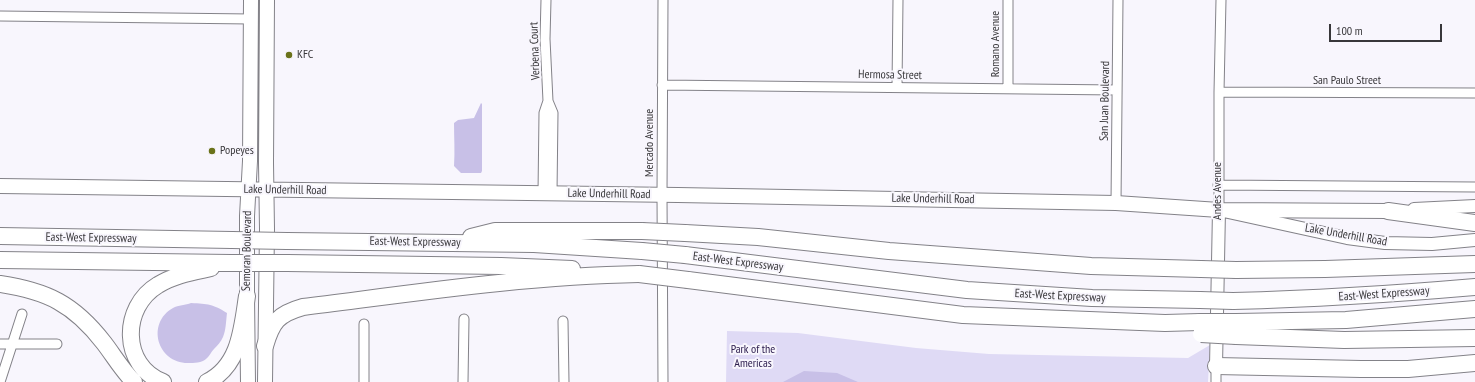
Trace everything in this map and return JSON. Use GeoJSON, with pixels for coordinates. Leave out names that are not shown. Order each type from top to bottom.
{"type":"FeatureCollection","features":[{"type":"Feature","properties":{"kind":"highway"},"geometry":{"type":"LineString","coordinates":[[1388,211],[1475,223]]}},
{"type":"Feature","properties":{"kind":"highway"},"geometry":{"type":"LineString","coordinates":[[450,242],[495,231],[642,231],[758,238],[889,251],[1091,266],[1236,270],[1325,269],[1475,264]]}},
{"type":"Feature","properties":{"kind":"highway","name":"East-West Expressway"},"geometry":{"type":"LineString","coordinates":[[0,236],[548,244],[642,250],[967,290],[1092,298],[1233,301],[1309,299],[1383,295],[1475,287]]}},
{"type":"Feature","properties":{"kind":"highway","name":"East-West Expressway"},"geometry":{"type":"LineString","coordinates":[[0,260],[530,266],[639,274],[963,314],[1165,323],[1172,332],[1201,328],[1236,329],[1475,309]]}},
{"type":"Feature","properties":{"kind":"highway"},"geometry":{"type":"LineString","coordinates":[[163,382],[145,370],[136,358],[131,341],[131,323],[135,309],[144,296],[157,285],[173,278],[231,263]]}},
{"type":"Feature","properties":{"kind":"highway"},"geometry":{"type":"LineString","coordinates":[[265,346],[269,331],[279,317],[290,310],[303,307],[481,284],[600,275],[639,274]]}},
{"type":"Feature","properties":{"kind":"highway"},"geometry":{"type":"LineString","coordinates":[[0,284],[44,293],[80,315],[134,382]]}},
{"type":"Feature","properties":{"kind":"highway"},"geometry":{"type":"LineString","coordinates":[[207,382],[216,378],[226,368],[235,352],[242,331],[247,296]]}},
{"type":"Feature","properties":{"kind":"highway"},"geometry":{"type":"LineString","coordinates":[[1236,329],[1344,340],[1475,338]]}},
{"type":"Feature","properties":{"kind":"highway"},"geometry":{"type":"LineString","coordinates":[[1216,366],[1400,369],[1475,363]]}},
{"type":"Feature","properties":{"kind":"main road","name":"Semoran Boulevard"},"geometry":{"type":"LineString","coordinates":[[248,382],[247,296],[251,0]]}},
{"type":"Feature","properties":{"kind":"main road","name":"Semoran Boulevard"},"geometry":{"type":"LineString","coordinates":[[265,382],[267,0]]}},
{"type":"Feature","properties":{"kind":"main road","name":"Lake Underhill Road"},"geometry":{"type":"LineString","coordinates":[[0,186],[548,193],[1116,203],[1219,210],[1388,211],[1475,206]]}},
{"type":"Feature","properties":{"kind":"main road","name":"Lake Underhill Road"},"geometry":{"type":"LineString","coordinates":[[1219,210],[1347,238],[1384,243],[1432,244],[1475,240]]}},
{"type":"Feature","properties":{"kind":"main road","name":"Andes Avenue"},"geometry":{"type":"LineString","coordinates":[[1216,366],[1219,210]]}},
{"type":"Feature","properties":{"kind":"street","name":"Verbena Court"},"geometry":{"type":"LineString","coordinates":[[546,0],[545,39],[548,101],[553,113],[548,193]]}},
{"type":"Feature","properties":{"kind":"street","name":"Mercado Avenue"},"geometry":{"type":"LineString","coordinates":[[663,0],[663,382]]}},
{"type":"Feature","properties":{"kind":"street"},"geometry":{"type":"LineString","coordinates":[[897,87],[898,0]]}},
{"type":"Feature","properties":{"kind":"street","name":"Romano Avenue"},"geometry":{"type":"LineString","coordinates":[[1008,0],[1008,88]]}},
{"type":"Feature","properties":{"kind":"street","name":"San Juan Boulevard"},"geometry":{"type":"LineString","coordinates":[[1116,203],[1118,0]]}},
{"type":"Feature","properties":{"kind":"street","name":"Andes Avenue"},"geometry":{"type":"LineString","coordinates":[[1219,210],[1218,186],[1221,0]]}},
{"type":"Feature","properties":{"kind":"street"},"geometry":{"type":"LineString","coordinates":[[0,16],[251,19]]}},
{"type":"Feature","properties":{"kind":"street","name":"Hermosa Street"},"geometry":{"type":"LineString","coordinates":[[662,85],[1117,90]]}},
{"type":"Feature","properties":{"kind":"street","name":"San Paulo Street"},"geometry":{"type":"LineString","coordinates":[[1219,92],[1475,94]]}},
{"type":"Feature","properties":{"kind":"street"},"geometry":{"type":"LineString","coordinates":[[1218,186],[1475,187]]}},
{"type":"Feature","properties":{"kind":"street"},"geometry":{"type":"LineString","coordinates":[[0,382],[22,314]]}},
{"type":"Feature","properties":{"kind":"street"},"geometry":{"type":"LineString","coordinates":[[464,319],[464,382]]}},
{"type":"Feature","properties":{"kind":"street"},"geometry":{"type":"LineString","coordinates":[[563,320],[564,382]]}},
{"type":"Feature","properties":{"kind":"street"},"geometry":{"type":"LineString","coordinates":[[364,324],[364,382]]}},
{"type":"Feature","properties":{"kind":"street"},"geometry":{"type":"LineString","coordinates":[[0,344],[57,344]]}},
{"type":"Feature","properties":{"kind":"street","name":"Andes Avenue"},"geometry":{"type":"LineString","coordinates":[[1216,366],[1216,382]]}},
{"type":"Feature","properties":{"kind":"green space","name":"Park of the Americas"},"geometry":{"type":"Polygon","coordinates":[[[727,331],[798,333],[916,348],[989,354],[1188,358],[1210,345],[1208,382],[726,382],[727,331]]]}},
{"type":"Feature","properties":{"kind":"shaded area"},"geometry":{"type":"Polygon","coordinates":[[[481,103],[482,171],[481,173],[461,173],[454,166],[454,123],[458,120],[474,118],[481,103]]]}},
{"type":"Feature","properties":{"kind":"shaded area"},"geometry":{"type":"Polygon","coordinates":[[[191,303],[210,305],[227,313],[225,331],[219,344],[204,360],[188,363],[177,361],[169,357],[163,350],[159,341],[158,332],[160,323],[165,315],[175,307],[191,303]]]}},
{"type":"Feature","properties":{"kind":"shaded area"},"geometry":{"type":"Polygon","coordinates":[[[804,371],[837,373],[858,382],[783,382],[804,371]]]}},
{"type":"Feature","properties":{"kind":"place","name":"KFC"},"geometry":{"type":"Point","coordinates":[289,55]}},
{"type":"Feature","properties":{"kind":"place","name":"Popeyes"},"geometry":{"type":"Point","coordinates":[212,151]}}]}
